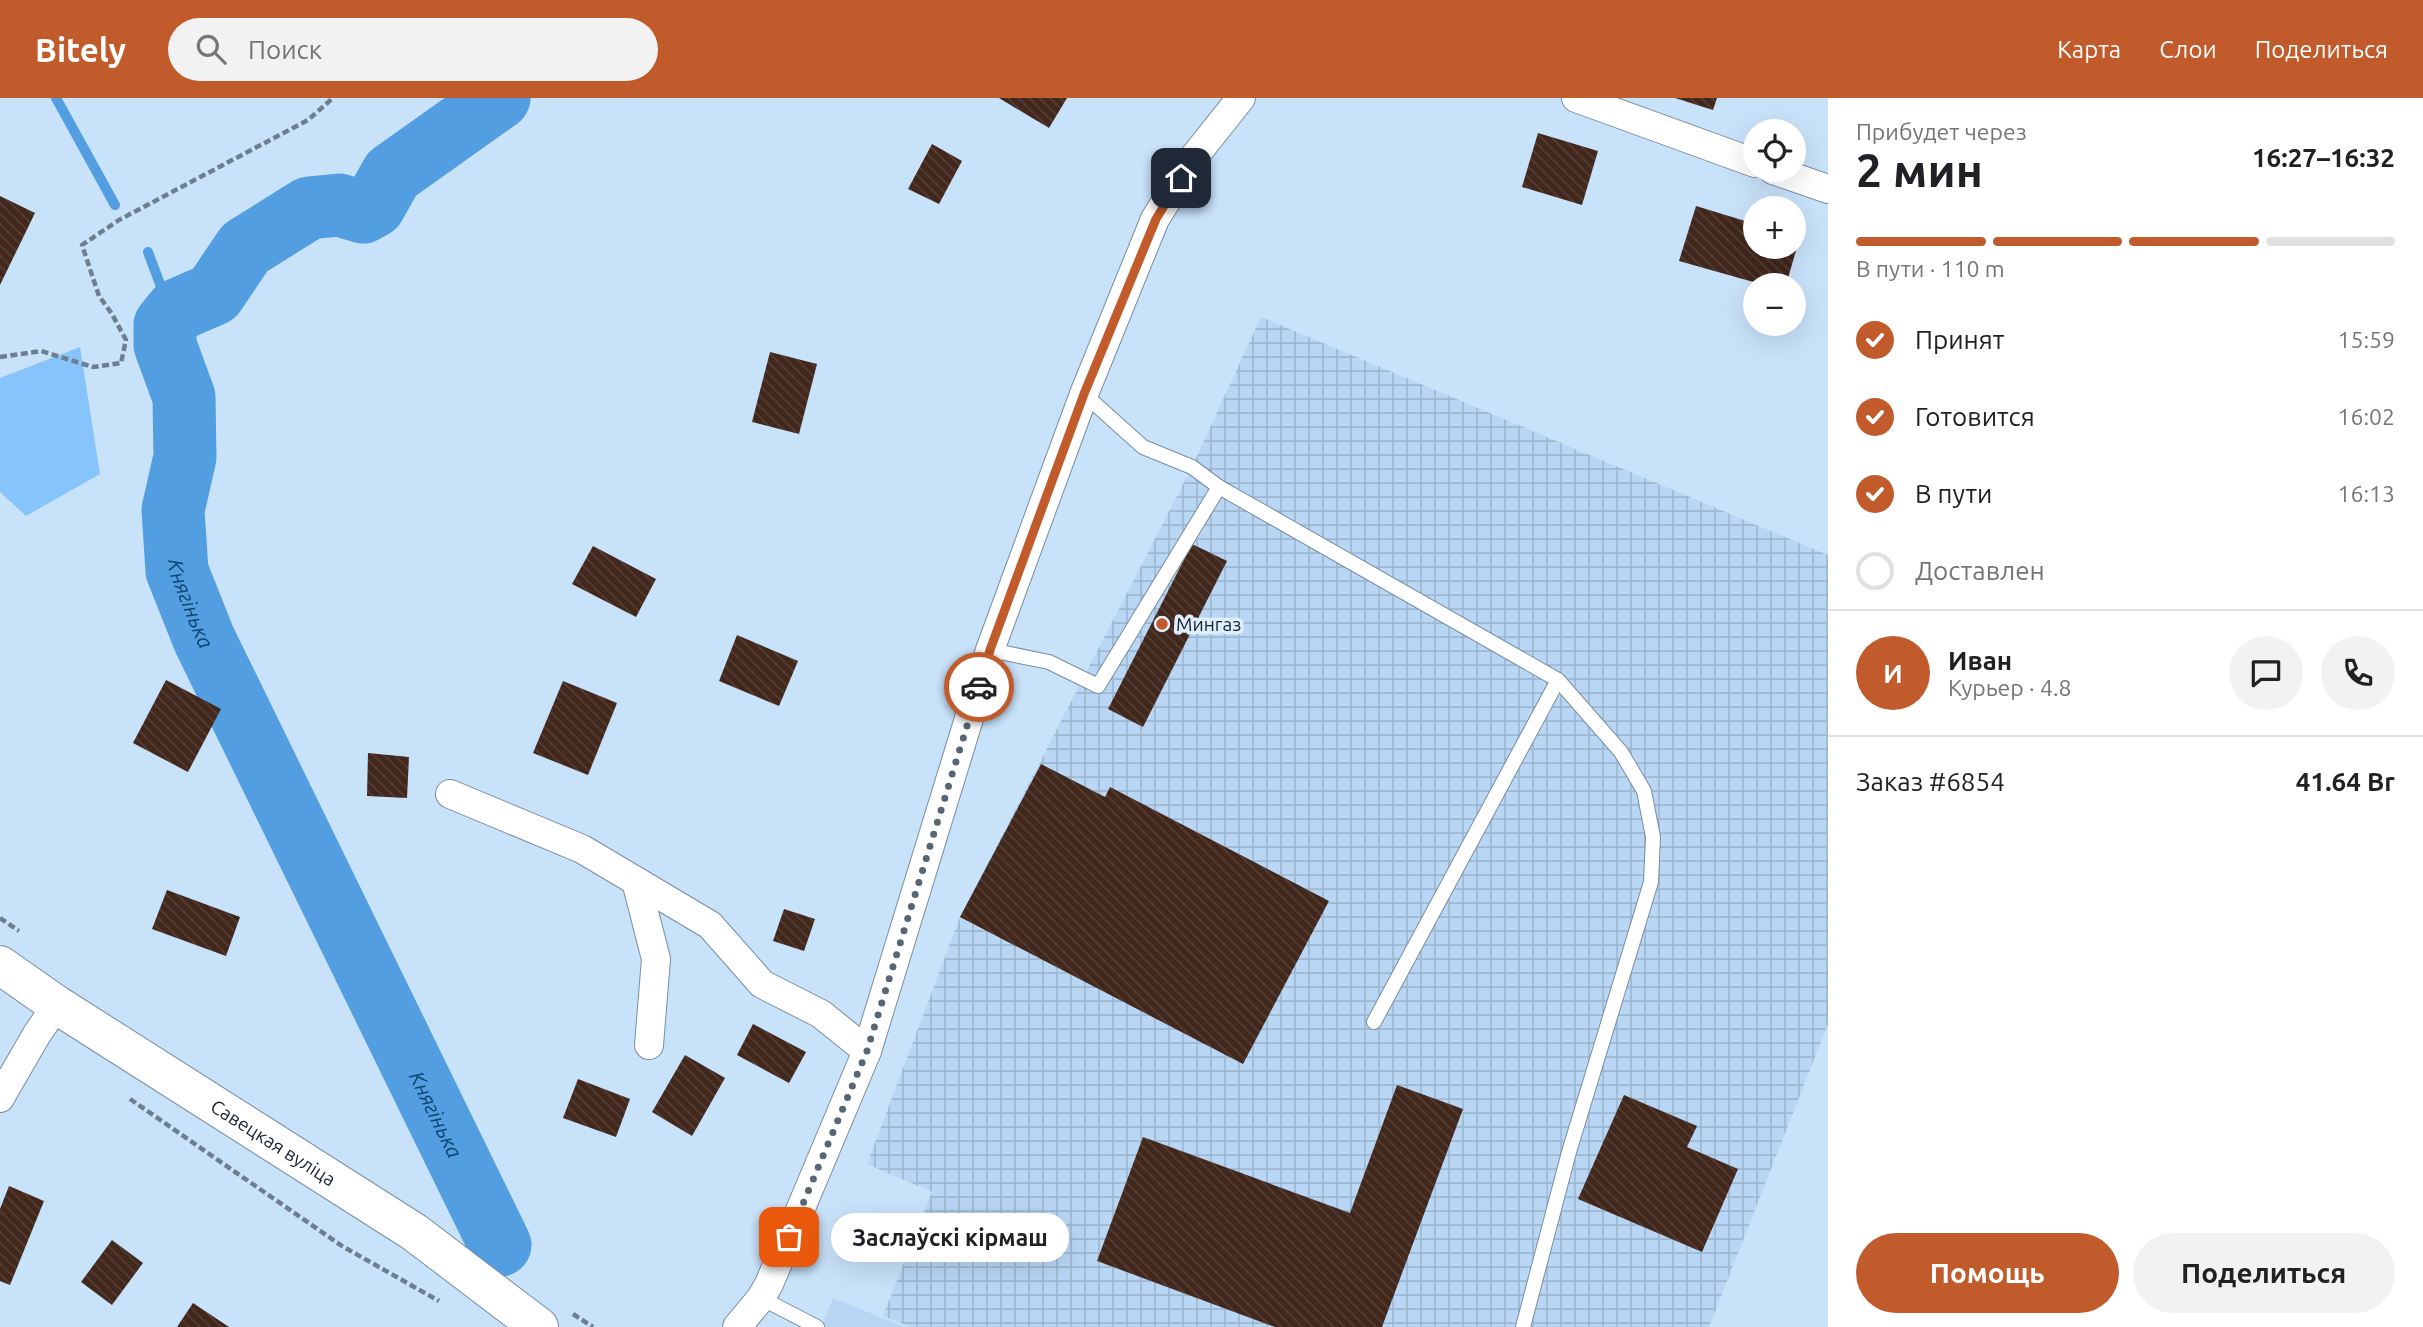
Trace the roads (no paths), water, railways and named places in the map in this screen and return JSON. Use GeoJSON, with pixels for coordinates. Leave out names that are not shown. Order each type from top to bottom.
{"type":"FeatureCollection","features":[{"type":"Feature","properties":{"kind":"main road","name":"Савецкая вуліца"},"geometry":{"type":"LineString","coordinates":[[0,965],[57,1005],[414,1232],[539,1327]]}},
{"type":"Feature","properties":{"kind":"street"},"geometry":{"type":"LineString","coordinates":[[737,1327],[769,1284],[867,1051],[990,650],[1084,394],[1156,219],[1194,157],[1241,98]]}},
{"type":"Feature","properties":{"kind":"street"},"geometry":{"type":"LineString","coordinates":[[1576,98],[1743,159]]}},
{"type":"Feature","properties":{"kind":"street"},"geometry":{"type":"LineString","coordinates":[[1806,181],[1828,189]]}},
{"type":"Feature","properties":{"kind":"street"},"geometry":{"type":"LineString","coordinates":[[450,794],[582,849],[710,925],[762,984],[821,1014],[867,1051]]}},
{"type":"Feature","properties":{"kind":"street"},"geometry":{"type":"LineString","coordinates":[[636,881],[656,959],[649,1045]]}},
{"type":"Feature","properties":{"kind":"street"},"geometry":{"type":"LineString","coordinates":[[0,1098],[57,1005]]}},
{"type":"Feature","properties":{"kind":"lane"},"geometry":{"type":"LineString","coordinates":[[1084,394],[1143,447],[1192,467],[1219,487],[1558,680],[1621,752],[1644,791],[1653,837],[1651,883],[1569,1152],[1523,1327]]}},
{"type":"Feature","properties":{"kind":"lane"},"geometry":{"type":"LineString","coordinates":[[990,650],[1049,662],[1098,687],[1219,487]]}},
{"type":"Feature","properties":{"kind":"lane"},"geometry":{"type":"LineString","coordinates":[[1374,1022],[1558,680]]}},
{"type":"Feature","properties":{"kind":"lane"},"geometry":{"type":"LineString","coordinates":[[761,1298],[817,1327]]}},
{"type":"Feature","properties":{"kind":"waterway"},"geometry":{"type":"LineString","coordinates":[[56,98],[115,205]]}},
{"type":"Feature","properties":{"kind":"waterway","name":"Княгінька"},"geometry":{"type":"LineString","coordinates":[[499,98],[392,174],[374,206],[363,212],[339,205],[309,208],[245,248],[214,294],[177,310],[165,325],[165,345],[184,397],[185,457],[173,510],[177,571],[204,639],[500,1245]]}},
{"type":"Feature","properties":{"kind":"waterway"},"geometry":{"type":"LineString","coordinates":[[148,252],[163,292],[177,310]]}},
{"type":"Feature","properties":{"kind":"place","name":"Мингаз"},"geometry":{"type":"Point","coordinates":[1162,624]}},
{"type":"Feature","properties":{"kind":"place","name":"Заслаўскі кірмаш"},"geometry":{"type":"Point","coordinates":[789,1237]}}]}
